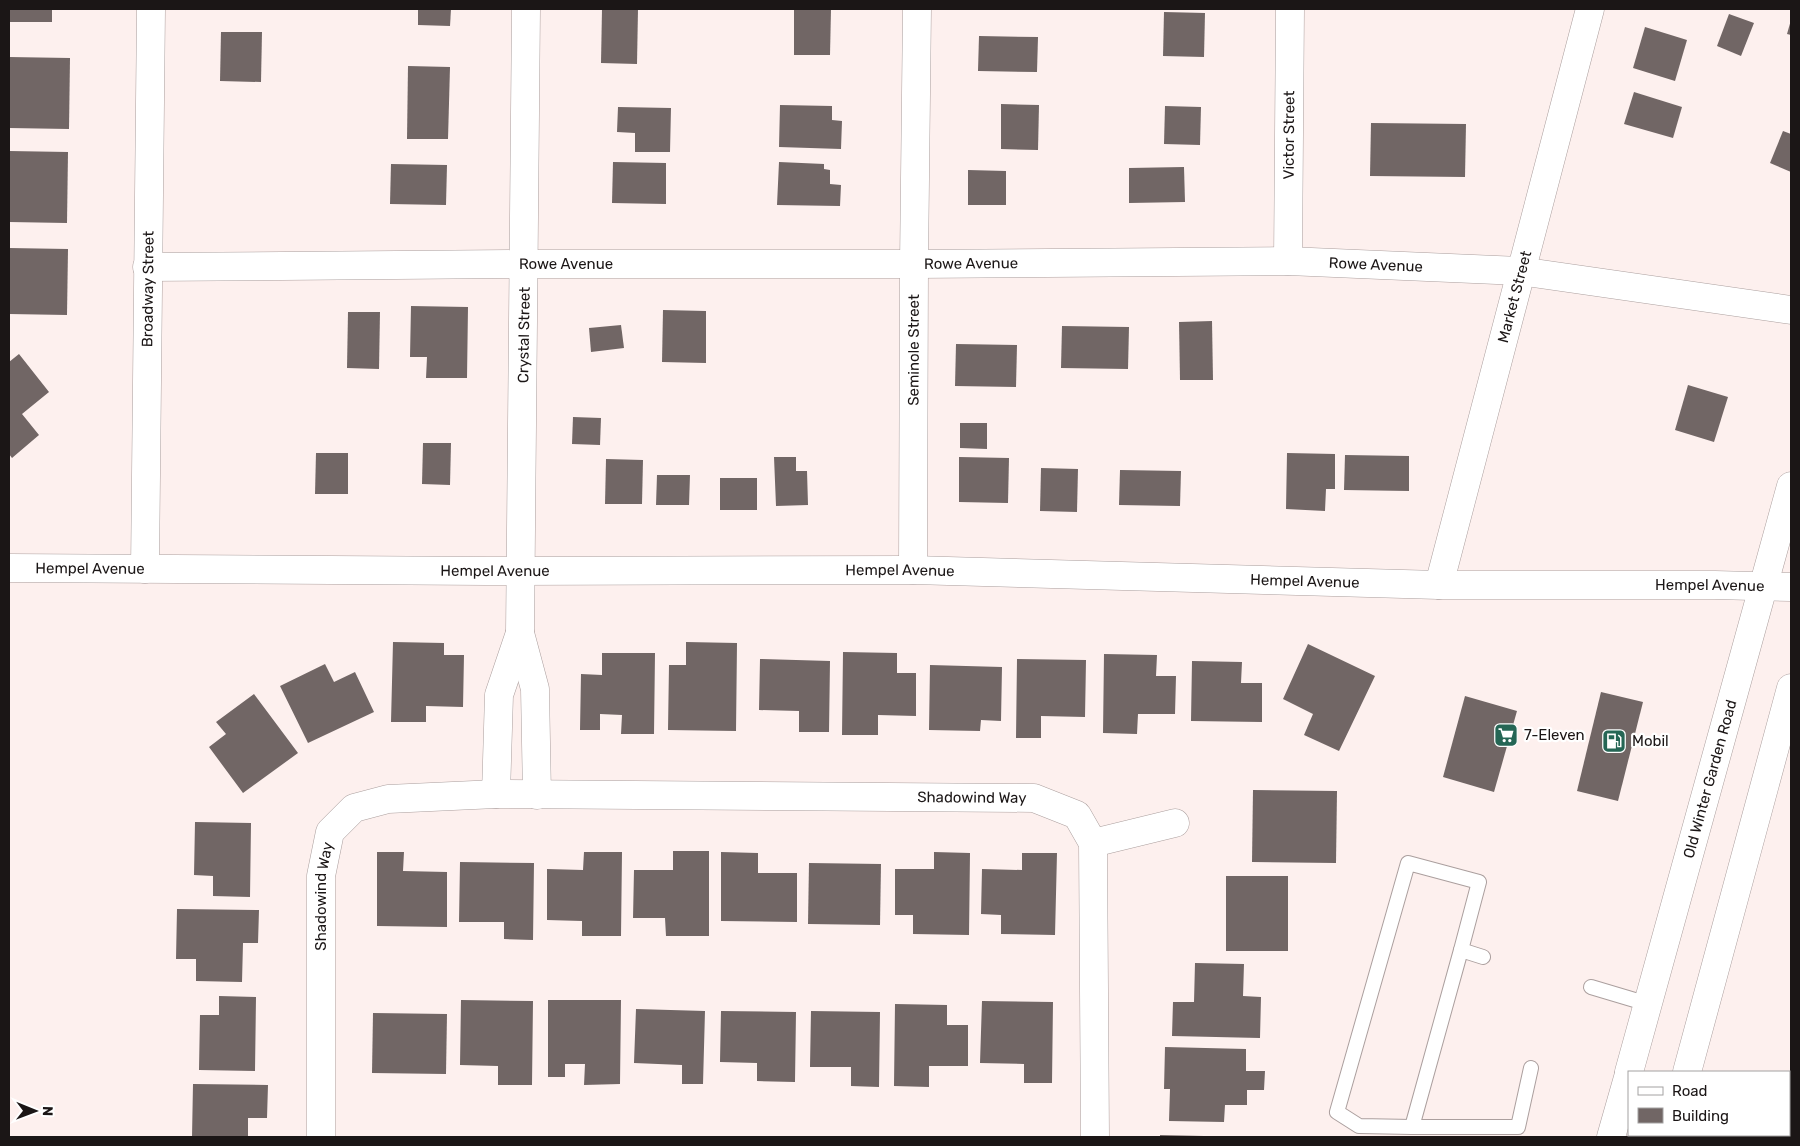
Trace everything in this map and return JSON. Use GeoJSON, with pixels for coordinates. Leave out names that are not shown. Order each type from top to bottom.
{"type":"FeatureCollection","features":[{"type":"Feature","properties":{"kind":"street","name":"Broadway Street"},"geometry":{"type":"LineString","coordinates":[[145,569],[150,9]]}},
{"type":"Feature","properties":{"kind":"street","name":"Crystal Street"},"geometry":{"type":"LineString","coordinates":[[521,571],[526,9]]}},
{"type":"Feature","properties":{"kind":"street","name":"Seminole Street"},"geometry":{"type":"LineString","coordinates":[[913,570],[914,264],[918,9]]}},
{"type":"Feature","properties":{"kind":"street","name":"Victor Street"},"geometry":{"type":"LineString","coordinates":[[1288,261],[1290,9]]}},
{"type":"Feature","properties":{"kind":"street","name":"Market Street"},"geometry":{"type":"LineString","coordinates":[[1439,585],[1590,9]]}},
{"type":"Feature","properties":{"kind":"street","name":"Rowe Avenue"},"geometry":{"type":"LineString","coordinates":[[147,267],[1288,261],[1520,271],[1791,310]]}},
{"type":"Feature","properties":{"kind":"street","name":"Old Winter Garden Road"},"geometry":{"type":"LineString","coordinates":[[1630,1071],[1791,486]]}},
{"type":"Feature","properties":{"kind":"street","name":"Hempel Avenue"},"geometry":{"type":"LineString","coordinates":[[9,568],[521,571],[913,570],[1439,585],[1764,585],[1791,587]]}},
{"type":"Feature","properties":{"kind":"street"},"geometry":{"type":"LineString","coordinates":[[521,571],[520,633],[535,689],[537,795]]}},
{"type":"Feature","properties":{"kind":"street"},"geometry":{"type":"LineString","coordinates":[[496,794],[499,695],[520,633]]}},
{"type":"Feature","properties":{"kind":"street"},"geometry":{"type":"LineString","coordinates":[[1687,1071],[1791,688]]}},
{"type":"Feature","properties":{"kind":"street","name":"Shadowind Way"},"geometry":{"type":"LineString","coordinates":[[321,1137],[321,876],[330,832],[354,808],[388,798],[496,794],[1034,798],[1077,815],[1093,843],[1095,1137]]}},
{"type":"Feature","properties":{"kind":"street"},"geometry":{"type":"LineString","coordinates":[[1093,843],[1175,823]]}},
{"type":"Feature","properties":{"kind":"street","name":"Old Winter Garden Road"},"geometry":{"type":"LineString","coordinates":[[1611,1137],[1628,1077]]}},
{"type":"Feature","properties":{"kind":"lane"},"geometry":{"type":"LineString","coordinates":[[1412,1126],[1479,882],[1408,863],[1337,1112],[1359,1126],[1518,1127],[1531,1068]]}},
{"type":"Feature","properties":{"kind":"lane"},"geometry":{"type":"LineString","coordinates":[[1461,950],[1483,956]]}},
{"type":"Feature","properties":{"kind":"lane"},"geometry":{"type":"LineString","coordinates":[[1591,988],[1648,1004]]}},
{"type":"Feature","properties":{"kind":"building"},"geometry":{"type":"Polygon","coordinates":[[[9,9],[52,9],[52,22],[9,22],[9,9]]]}},
{"type":"Feature","properties":{"kind":"building"},"geometry":{"type":"Polygon","coordinates":[[[418,9],[451,9],[450,26],[418,25],[418,9]]]}},
{"type":"Feature","properties":{"kind":"building"},"geometry":{"type":"Polygon","coordinates":[[[602,9],[638,9],[637,64],[601,63],[602,9]]]}},
{"type":"Feature","properties":{"kind":"building"},"geometry":{"type":"Polygon","coordinates":[[[794,9],[831,9],[830,55],[794,55],[794,9]]]}},
{"type":"Feature","properties":{"kind":"building"},"geometry":{"type":"Polygon","coordinates":[[[1164,12],[1205,13],[1204,57],[1163,56],[1164,12]]]}},
{"type":"Feature","properties":{"kind":"building"},"geometry":{"type":"Polygon","coordinates":[[[1729,14],[1754,23],[1741,56],[1717,46],[1729,14]]]}},
{"type":"Feature","properties":{"kind":"building"},"geometry":{"type":"Polygon","coordinates":[[[1791,20],[1791,35],[1787,34],[1791,20]]]}},
{"type":"Feature","properties":{"kind":"building"},"geometry":{"type":"Polygon","coordinates":[[[1645,27],[1687,40],[1675,81],[1633,68],[1645,27]]]}},
{"type":"Feature","properties":{"kind":"building"},"geometry":{"type":"Polygon","coordinates":[[[221,32],[262,32],[261,82],[220,81],[221,32]]]}},
{"type":"Feature","properties":{"kind":"building"},"geometry":{"type":"Polygon","coordinates":[[[979,36],[1038,37],[1037,72],[978,71],[979,36]]]}},
{"type":"Feature","properties":{"kind":"building"},"geometry":{"type":"Polygon","coordinates":[[[9,57],[70,58],[69,129],[9,128],[9,57]]]}},
{"type":"Feature","properties":{"kind":"building"},"geometry":{"type":"Polygon","coordinates":[[[408,66],[450,67],[448,139],[407,139],[408,66]]]}},
{"type":"Feature","properties":{"kind":"building"},"geometry":{"type":"Polygon","coordinates":[[[1634,92],[1682,107],[1673,138],[1624,124],[1634,92]]]}},
{"type":"Feature","properties":{"kind":"building"},"geometry":{"type":"Polygon","coordinates":[[[1001,104],[1039,105],[1038,150],[1001,149],[1001,104]]]}},
{"type":"Feature","properties":{"kind":"building"},"geometry":{"type":"Polygon","coordinates":[[[780,105],[832,106],[832,120],[842,121],[841,149],[779,147],[780,105]]]}},
{"type":"Feature","properties":{"kind":"building"},"geometry":{"type":"Polygon","coordinates":[[[1165,106],[1201,107],[1200,145],[1164,144],[1165,106]]]}},
{"type":"Feature","properties":{"kind":"building"},"geometry":{"type":"Polygon","coordinates":[[[618,107],[671,108],[670,152],[635,152],[635,133],[617,132],[618,107]]]}},
{"type":"Feature","properties":{"kind":"building"},"geometry":{"type":"Polygon","coordinates":[[[1371,123],[1466,124],[1465,177],[1370,176],[1371,123]]]}},
{"type":"Feature","properties":{"kind":"building"},"geometry":{"type":"Polygon","coordinates":[[[1783,131],[1791,134],[1791,172],[1770,163],[1783,131]]]}},
{"type":"Feature","properties":{"kind":"building"},"geometry":{"type":"Polygon","coordinates":[[[9,151],[68,152],[67,223],[9,222],[9,151]]]}},
{"type":"Feature","properties":{"kind":"building"},"geometry":{"type":"Polygon","coordinates":[[[613,162],[666,163],[666,204],[612,203],[613,162]]]}},
{"type":"Feature","properties":{"kind":"building"},"geometry":{"type":"Polygon","coordinates":[[[779,162],[824,164],[824,169],[830,170],[830,184],[841,185],[840,206],[777,205],[779,162]]]}},
{"type":"Feature","properties":{"kind":"building"},"geometry":{"type":"Polygon","coordinates":[[[391,164],[447,165],[446,205],[390,204],[391,164]]]}},
{"type":"Feature","properties":{"kind":"building"},"geometry":{"type":"Polygon","coordinates":[[[1184,167],[1185,202],[1129,203],[1129,168],[1184,167]]]}},
{"type":"Feature","properties":{"kind":"building"},"geometry":{"type":"Polygon","coordinates":[[[968,170],[1006,171],[1006,205],[968,205],[968,170]]]}},
{"type":"Feature","properties":{"kind":"building"},"geometry":{"type":"Polygon","coordinates":[[[9,248],[68,249],[67,315],[9,314],[9,248]]]}},
{"type":"Feature","properties":{"kind":"building"},"geometry":{"type":"Polygon","coordinates":[[[411,306],[468,307],[467,378],[426,378],[427,357],[410,357],[411,306]]]}},
{"type":"Feature","properties":{"kind":"building"},"geometry":{"type":"Polygon","coordinates":[[[663,310],[706,311],[706,363],[662,362],[663,310]]]}},
{"type":"Feature","properties":{"kind":"building"},"geometry":{"type":"Polygon","coordinates":[[[348,312],[380,312],[379,369],[347,368],[348,312]]]}},
{"type":"Feature","properties":{"kind":"building"},"geometry":{"type":"Polygon","coordinates":[[[1212,321],[1213,380],[1180,380],[1179,322],[1212,321]]]}},
{"type":"Feature","properties":{"kind":"building"},"geometry":{"type":"Polygon","coordinates":[[[621,325],[624,348],[591,352],[589,328],[621,325]]]}},
{"type":"Feature","properties":{"kind":"building"},"geometry":{"type":"Polygon","coordinates":[[[1062,326],[1129,327],[1128,369],[1061,368],[1062,326]]]}},
{"type":"Feature","properties":{"kind":"building"},"geometry":{"type":"Polygon","coordinates":[[[956,344],[1017,345],[1016,387],[955,386],[956,344]]]}},
{"type":"Feature","properties":{"kind":"building"},"geometry":{"type":"Polygon","coordinates":[[[19,354],[49,392],[22,414],[39,435],[12,458],[9,454],[9,362],[19,354]]]}},
{"type":"Feature","properties":{"kind":"building"},"geometry":{"type":"Polygon","coordinates":[[[1688,385],[1728,397],[1714,442],[1675,430],[1688,385]]]}},
{"type":"Feature","properties":{"kind":"building"},"geometry":{"type":"Polygon","coordinates":[[[573,417],[601,418],[600,445],[572,444],[573,417]]]}},
{"type":"Feature","properties":{"kind":"building"},"geometry":{"type":"Polygon","coordinates":[[[960,423],[987,423],[987,449],[960,448],[960,423]]]}},
{"type":"Feature","properties":{"kind":"building"},"geometry":{"type":"Polygon","coordinates":[[[423,443],[451,443],[450,485],[422,484],[423,443]]]}},
{"type":"Feature","properties":{"kind":"building"},"geometry":{"type":"Polygon","coordinates":[[[316,453],[348,453],[348,494],[315,494],[316,453]]]}},
{"type":"Feature","properties":{"kind":"building"},"geometry":{"type":"Polygon","coordinates":[[[1287,453],[1335,454],[1335,489],[1326,489],[1325,511],[1286,509],[1287,453]]]}},
{"type":"Feature","properties":{"kind":"building"},"geometry":{"type":"Polygon","coordinates":[[[1345,455],[1409,456],[1409,491],[1344,490],[1345,455]]]}},
{"type":"Feature","properties":{"kind":"building"},"geometry":{"type":"Polygon","coordinates":[[[774,457],[796,457],[796,471],[807,471],[808,505],[776,506],[774,457]]]}},
{"type":"Feature","properties":{"kind":"building"},"geometry":{"type":"Polygon","coordinates":[[[959,457],[1009,458],[1008,503],[959,502],[959,457]]]}},
{"type":"Feature","properties":{"kind":"building"},"geometry":{"type":"Polygon","coordinates":[[[606,459],[643,460],[642,504],[605,504],[606,459]]]}},
{"type":"Feature","properties":{"kind":"building"},"geometry":{"type":"Polygon","coordinates":[[[1041,468],[1078,469],[1077,512],[1040,511],[1041,468]]]}},
{"type":"Feature","properties":{"kind":"building"},"geometry":{"type":"Polygon","coordinates":[[[1120,470],[1181,471],[1180,506],[1119,505],[1120,470]]]}},
{"type":"Feature","properties":{"kind":"building"},"geometry":{"type":"Polygon","coordinates":[[[657,475],[690,475],[689,505],[656,505],[657,475]]]}},
{"type":"Feature","properties":{"kind":"building"},"geometry":{"type":"Polygon","coordinates":[[[720,478],[757,478],[757,510],[720,510],[720,478]]]}},
{"type":"Feature","properties":{"kind":"building"},"geometry":{"type":"Polygon","coordinates":[[[393,642],[444,643],[444,655],[464,655],[463,707],[426,706],[426,722],[391,722],[393,642]]]}},
{"type":"Feature","properties":{"kind":"building"},"geometry":{"type":"Polygon","coordinates":[[[686,642],[737,643],[736,731],[668,730],[669,665],[686,665],[686,642]]]}},
{"type":"Feature","properties":{"kind":"building"},"geometry":{"type":"Polygon","coordinates":[[[1308,644],[1375,676],[1339,751],[1304,735],[1313,714],[1283,699],[1308,644]]]}},
{"type":"Feature","properties":{"kind":"building"},"geometry":{"type":"Polygon","coordinates":[[[843,652],[897,653],[897,673],[916,673],[916,716],[878,715],[878,735],[842,735],[843,652]]]}},
{"type":"Feature","properties":{"kind":"building"},"geometry":{"type":"Polygon","coordinates":[[[602,653],[655,653],[654,734],[621,734],[622,715],[600,714],[600,730],[580,730],[581,674],[602,675],[602,653]]]}},
{"type":"Feature","properties":{"kind":"building"},"geometry":{"type":"Polygon","coordinates":[[[1104,654],[1157,655],[1156,676],[1176,676],[1175,714],[1138,714],[1137,734],[1103,733],[1104,654]]]}},
{"type":"Feature","properties":{"kind":"building"},"geometry":{"type":"Polygon","coordinates":[[[760,659],[830,661],[829,732],[799,732],[799,711],[759,710],[760,659]]]}},
{"type":"Feature","properties":{"kind":"building"},"geometry":{"type":"Polygon","coordinates":[[[1017,659],[1086,660],[1085,717],[1041,716],[1041,738],[1016,738],[1017,659]]]}},
{"type":"Feature","properties":{"kind":"building"},"geometry":{"type":"Polygon","coordinates":[[[1192,661],[1242,662],[1241,683],[1262,683],[1262,722],[1191,721],[1192,661]]]}},
{"type":"Feature","properties":{"kind":"building"},"geometry":{"type":"Polygon","coordinates":[[[325,664],[334,682],[355,672],[374,712],[308,743],[280,686],[325,664]]]}},
{"type":"Feature","properties":{"kind":"building"},"geometry":{"type":"Polygon","coordinates":[[[930,665],[1002,667],[1001,721],[981,720],[980,731],[929,730],[930,665]]]}},
{"type":"Feature","properties":{"kind":"building"},"geometry":{"type":"Polygon","coordinates":[[[1601,692],[1643,702],[1618,801],[1577,791],[1601,692]]]}},
{"type":"Feature","properties":{"kind":"building"},"geometry":{"type":"Polygon","coordinates":[[[254,694],[298,753],[243,793],[209,747],[226,734],[216,722],[254,694]]]}},
{"type":"Feature","properties":{"kind":"building"},"geometry":{"type":"Polygon","coordinates":[[[1465,696],[1517,711],[1494,792],[1443,777],[1465,696]]]}},
{"type":"Feature","properties":{"kind":"building"},"geometry":{"type":"Polygon","coordinates":[[[1253,790],[1337,791],[1336,863],[1252,862],[1253,790]]]}},
{"type":"Feature","properties":{"kind":"building"},"geometry":{"type":"Polygon","coordinates":[[[195,822],[251,823],[250,897],[213,896],[213,876],[194,875],[195,822]]]}},
{"type":"Feature","properties":{"kind":"building"},"geometry":{"type":"Polygon","coordinates":[[[673,851],[709,851],[709,936],[666,936],[665,918],[633,918],[634,870],[673,870],[673,851]]]}},
{"type":"Feature","properties":{"kind":"building"},"geometry":{"type":"Polygon","coordinates":[[[377,852],[404,852],[403,871],[447,872],[447,927],[377,926],[377,852]]]}},
{"type":"Feature","properties":{"kind":"building"},"geometry":{"type":"Polygon","coordinates":[[[584,852],[622,852],[621,936],[582,936],[582,921],[547,920],[547,869],[583,870],[584,852]]]}},
{"type":"Feature","properties":{"kind":"building"},"geometry":{"type":"Polygon","coordinates":[[[721,852],[758,853],[758,873],[797,873],[797,922],[721,921],[721,852]]]}},
{"type":"Feature","properties":{"kind":"building"},"geometry":{"type":"Polygon","coordinates":[[[934,852],[970,853],[969,935],[913,934],[913,915],[895,915],[895,869],[934,869],[934,852]]]}},
{"type":"Feature","properties":{"kind":"building"},"geometry":{"type":"Polygon","coordinates":[[[1022,853],[1057,853],[1055,935],[1001,934],[1001,915],[981,914],[982,869],[1022,870],[1022,853]]]}},
{"type":"Feature","properties":{"kind":"building"},"geometry":{"type":"Polygon","coordinates":[[[460,862],[534,863],[533,940],[504,939],[504,922],[459,922],[460,862]]]}},
{"type":"Feature","properties":{"kind":"building"},"geometry":{"type":"Polygon","coordinates":[[[809,863],[881,864],[880,925],[808,924],[809,863]]]}},
{"type":"Feature","properties":{"kind":"building"},"geometry":{"type":"Polygon","coordinates":[[[1226,876],[1288,876],[1288,951],[1226,951],[1226,876]]]}},
{"type":"Feature","properties":{"kind":"building"},"geometry":{"type":"Polygon","coordinates":[[[177,909],[259,910],[258,943],[243,943],[242,982],[196,981],[196,959],[176,959],[177,909]]]}},
{"type":"Feature","properties":{"kind":"building"},"geometry":{"type":"Polygon","coordinates":[[[1195,963],[1244,964],[1243,996],[1261,997],[1260,1038],[1172,1036],[1173,1002],[1194,1002],[1195,963]]]}},
{"type":"Feature","properties":{"kind":"building"},"geometry":{"type":"Polygon","coordinates":[[[219,996],[256,997],[255,1071],[199,1070],[200,1015],[219,1015],[219,996]]]}},
{"type":"Feature","properties":{"kind":"building"},"geometry":{"type":"Polygon","coordinates":[[[461,1000],[533,1001],[532,1085],[498,1085],[498,1066],[460,1065],[461,1000]]]}},
{"type":"Feature","properties":{"kind":"building"},"geometry":{"type":"Polygon","coordinates":[[[548,1000],[621,1000],[620,1084],[584,1085],[585,1064],[565,1064],[565,1077],[548,1077],[548,1000]]]}},
{"type":"Feature","properties":{"kind":"building"},"geometry":{"type":"Polygon","coordinates":[[[982,1001],[1053,1002],[1052,1083],[1024,1083],[1024,1064],[980,1063],[982,1001]]]}},
{"type":"Feature","properties":{"kind":"building"},"geometry":{"type":"Polygon","coordinates":[[[895,1004],[947,1005],[947,1025],[968,1025],[968,1066],[929,1066],[929,1087],[894,1086],[895,1004]]]}},
{"type":"Feature","properties":{"kind":"building"},"geometry":{"type":"Polygon","coordinates":[[[636,1009],[705,1011],[703,1084],[682,1084],[682,1065],[634,1063],[636,1009]]]}},
{"type":"Feature","properties":{"kind":"building"},"geometry":{"type":"Polygon","coordinates":[[[721,1011],[796,1012],[795,1082],[757,1081],[757,1063],[720,1062],[721,1011]]]}},
{"type":"Feature","properties":{"kind":"building"},"geometry":{"type":"Polygon","coordinates":[[[811,1011],[880,1012],[879,1087],[851,1086],[851,1067],[810,1067],[811,1011]]]}},
{"type":"Feature","properties":{"kind":"building"},"geometry":{"type":"Polygon","coordinates":[[[373,1013],[447,1014],[446,1074],[372,1073],[373,1013]]]}},
{"type":"Feature","properties":{"kind":"building"},"geometry":{"type":"Polygon","coordinates":[[[1165,1047],[1246,1049],[1246,1071],[1265,1071],[1264,1090],[1247,1090],[1247,1105],[1225,1105],[1224,1122],[1169,1121],[1170,1089],[1164,1089],[1165,1047]]]}},
{"type":"Feature","properties":{"kind":"building"},"geometry":{"type":"Polygon","coordinates":[[[193,1084],[268,1085],[267,1118],[248,1118],[248,1137],[192,1137],[193,1084]]]}},
{"type":"Feature","properties":{"kind":"building"},"geometry":{"type":"Polygon","coordinates":[[[1160,1135],[1204,1136],[1204,1137],[1160,1137],[1160,1135]]]}},
{"type":"Feature","properties":{"kind":"place","name":"7-Eleven"},"geometry":{"type":"Point","coordinates":[1506,735]}},
{"type":"Feature","properties":{"kind":"place","name":"Mobil"},"geometry":{"type":"Point","coordinates":[1614,741]}}]}
